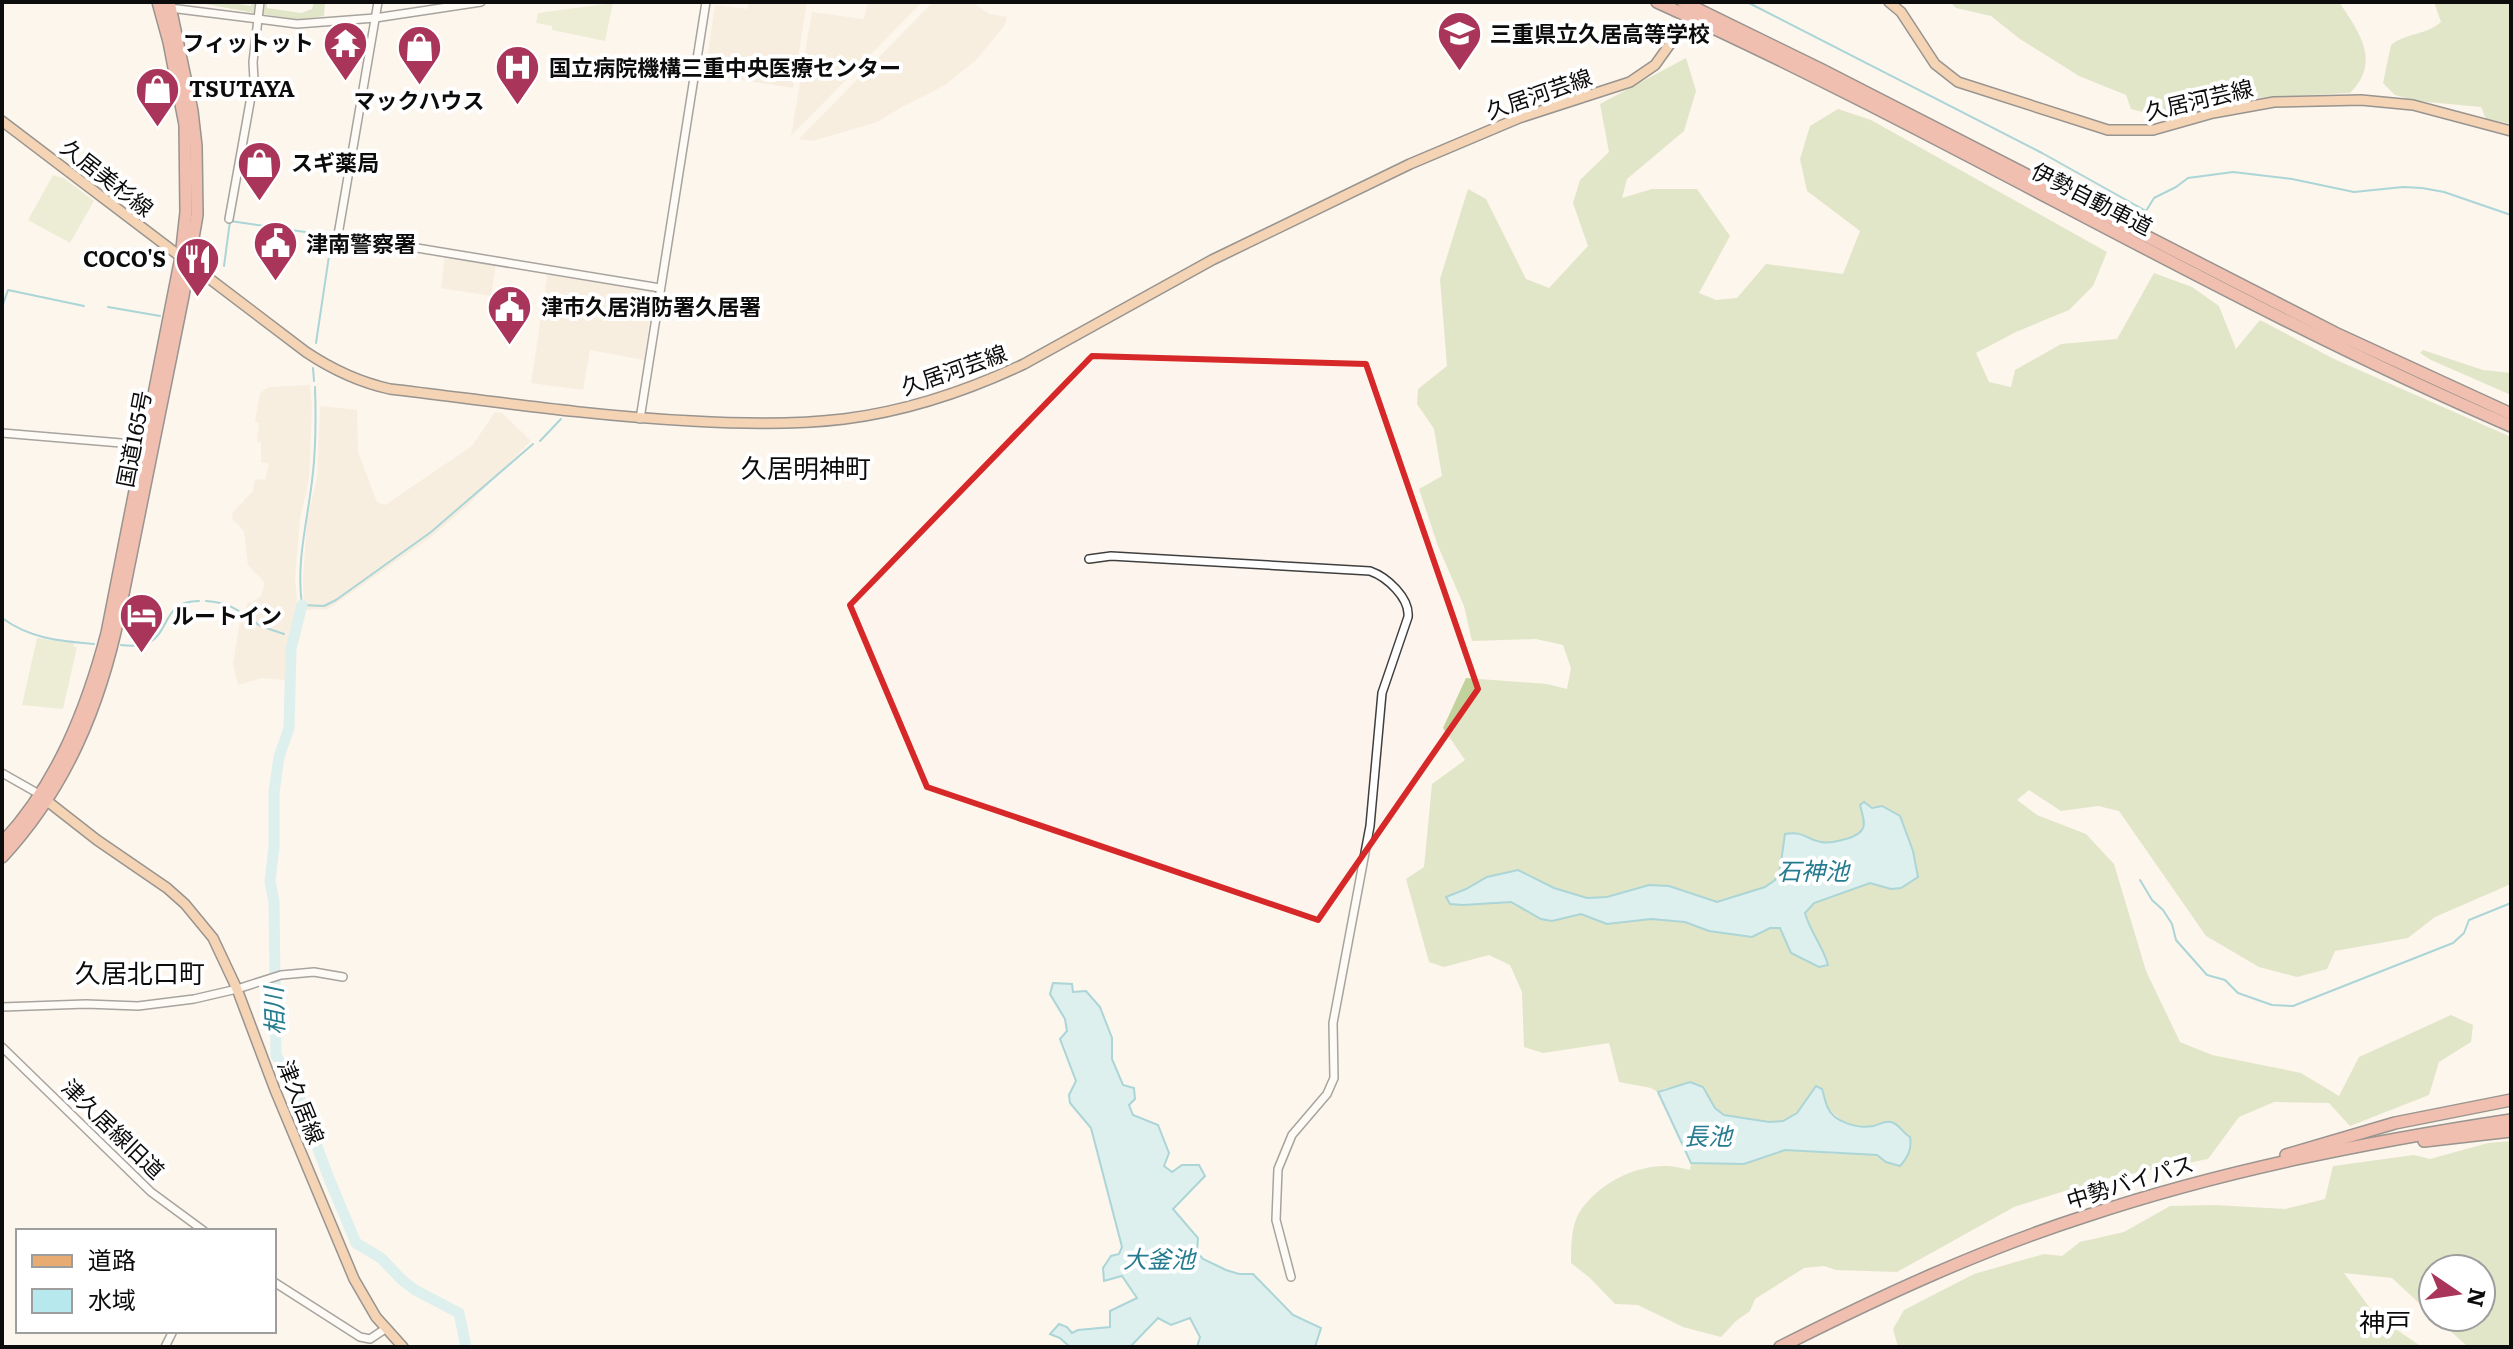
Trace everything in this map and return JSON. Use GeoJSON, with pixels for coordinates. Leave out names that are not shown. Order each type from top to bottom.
{"type":"FeatureCollection","features":[{"type":"Feature","properties":{"kind":"highway","name":"伊勢自動車道"},"geometry":{"type":"LineString","coordinates":[[1657,2],[1817,79],[2237,296],[2511,426]]}},
{"type":"Feature","properties":{"kind":"highway","name":"伊勢自動車道"},"geometry":{"type":"LineString","coordinates":[[1683,2],[2335,333],[2511,414]]}},
{"type":"Feature","properties":{"kind":"highway","name":"国道165号"},"geometry":{"type":"LineString","coordinates":[[2,857],[35,818],[95,677],[197,215],[196,146],[186,75],[164,5]]}},
{"type":"Feature","properties":{"kind":"highway","name":"国道165号"},"geometry":{"type":"LineString","coordinates":[[2,843],[43,797],[82,739],[109,661],[185,260]]}},
{"type":"Feature","properties":{"kind":"highway"},"geometry":{"type":"LineString","coordinates":[[2224,1175],[2395,1123],[2511,1100]]}},
{"type":"Feature","properties":{"kind":"highway","name":"中勢バイパス"},"geometry":{"type":"LineString","coordinates":[[1780,1347],[1886,1294],[1968,1259],[2085,1216],[2224,1175],[2428,1133],[2511,1120]]}},
{"type":"Feature","properties":{"kind":"highway"},"geometry":{"type":"LineString","coordinates":[[2332,1152],[2511,1131]]}},
{"type":"Feature","properties":{"kind":"main road","name":"久居河芸線"},"geometry":{"type":"LineString","coordinates":[[1889,2],[1901,12],[1935,64],[1958,82],[2108,130],[2153,130],[2213,113],[2274,102],[2361,100],[2413,105],[2511,131]]}},
{"type":"Feature","properties":{"kind":"main road","name":"久居河芸線"},"geometry":{"type":"LineString","coordinates":[[185,260],[330,368],[358,381],[390,389],[640,419],[757,424],[814,422],[875,414],[959,391],[1024,364],[1212,260],[1410,164],[1519,118],[1630,82],[1655,65],[1683,26]]}},
{"type":"Feature","properties":{"kind":"main road","name":"久居美杉線"},"geometry":{"type":"LineString","coordinates":[[2,121],[185,260]]}},
{"type":"Feature","properties":{"kind":"main road","name":"津久居線"},"geometry":{"type":"LineString","coordinates":[[43,797],[97,840],[154,878],[185,904],[213,938],[237,989],[275,1090],[354,1279],[364,1300],[403,1347]]}},
{"type":"Feature","properties":{"kind":"street"},"geometry":{"type":"LineString","coordinates":[[229,219],[254,80],[260,2]]}},
{"type":"Feature","properties":{"kind":"street"},"geometry":{"type":"LineString","coordinates":[[378,2],[338,235],[660,288]]}},
{"type":"Feature","properties":{"kind":"street"},"geometry":{"type":"LineString","coordinates":[[164,5],[297,24],[375,18],[481,2]]}},
{"type":"Feature","properties":{"kind":"street"},"geometry":{"type":"LineString","coordinates":[[640,419],[706,2]]}},
{"type":"Feature","properties":{"kind":"street"},"geometry":{"type":"LineString","coordinates":[[2,433],[145,445]]}},
{"type":"Feature","properties":{"kind":"street"},"geometry":{"type":"LineString","coordinates":[[1089,559],[1111,556],[1370,571],[1386,579],[1407,605],[1408,617],[1382,693],[1370,826],[1333,1023],[1334,1078],[1327,1094],[1292,1135],[1278,1169],[1276,1220],[1291,1277]]}},
{"type":"Feature","properties":{"kind":"street"},"geometry":{"type":"LineString","coordinates":[[2,773],[43,797]]}},
{"type":"Feature","properties":{"kind":"street"},"geometry":{"type":"LineString","coordinates":[[2,1007],[138,1006],[194,999],[281,975],[314,972],[343,977]]}},
{"type":"Feature","properties":{"kind":"street","name":"津久居線旧道"},"geometry":{"type":"LineString","coordinates":[[2,1047],[151,1192],[201,1229]]}},
{"type":"Feature","properties":{"kind":"street"},"geometry":{"type":"LineString","coordinates":[[276,1283],[360,1337],[370,1339],[385,1329]]}},
{"type":"Feature","properties":{"kind":"highlighted area"},"geometry":{"type":"Polygon","coordinates":[[[1092,356],[1366,364],[1478,689],[1318,920],[927,787],[850,605],[1092,356]]]}},
{"type":"Feature","properties":{"kind":"shaded area"},"geometry":{"type":"Polygon","coordinates":[[[749,2],[807,2],[793,88],[705,74],[715,5],[747,9],[749,2]]]}},
{"type":"Feature","properties":{"kind":"shaded area"},"geometry":{"type":"Polygon","coordinates":[[[868,2],[922,2],[791,136],[812,12],[864,19],[868,2]]]}},
{"type":"Feature","properties":{"kind":"shaded area"},"geometry":{"type":"Polygon","coordinates":[[[933,2],[972,2],[990,14],[1007,17],[1004,26],[976,60],[945,85],[877,122],[813,141],[799,139],[933,2]]]}},
{"type":"Feature","properties":{"kind":"shaded area"},"geometry":{"type":"Polygon","coordinates":[[[445,255],[496,263],[491,296],[441,288],[445,255]]]}},
{"type":"Feature","properties":{"kind":"shaded area"},"geometry":{"type":"Polygon","coordinates":[[[548,271],[654,289],[644,360],[590,350],[583,390],[531,383],[548,271]]]}},
{"type":"Feature","properties":{"kind":"shaded area"},"geometry":{"type":"Polygon","coordinates":[[[310,385],[309,479],[300,519],[295,578],[298,609],[287,648],[286,680],[262,678],[238,685],[233,664],[240,621],[248,602],[261,596],[265,583],[248,565],[244,531],[233,520],[232,513],[253,491],[255,479],[265,480],[269,464],[261,462],[261,443],[257,442],[259,423],[255,422],[260,393],[269,387],[310,385]]]}},
{"type":"Feature","properties":{"kind":"shaded area"},"geometry":{"type":"Polygon","coordinates":[[[320,406],[357,410],[358,452],[377,502],[385,505],[472,446],[495,412],[502,413],[531,441],[468,505],[431,537],[328,609],[304,610],[307,521],[317,478],[320,406]]]}},
{"type":"Feature","properties":{"kind":"green space"},"geometry":{"type":"Polygon","coordinates":[[[195,2],[251,6],[255,2],[254,13],[195,2]]]}},
{"type":"Feature","properties":{"kind":"green space"},"geometry":{"type":"Polygon","coordinates":[[[265,2],[267,8],[301,13],[312,9],[314,2],[325,2],[324,16],[298,20],[263,14],[265,2]]]}},
{"type":"Feature","properties":{"kind":"green space"},"geometry":{"type":"Polygon","coordinates":[[[1950,2],[2339,2],[2360,36],[2366,59],[2359,81],[2350,93],[2215,100],[2154,115],[2131,109],[2126,95],[2079,76],[2020,39],[1991,16],[1956,8],[1950,2]]]}},
{"type":"Feature","properties":{"kind":"green space"},"geometry":{"type":"Polygon","coordinates":[[[2434,2],[2511,2],[2511,124],[2486,119],[2481,107],[2416,101],[2395,95],[2383,83],[2391,45],[2441,22],[2434,2]]]}},
{"type":"Feature","properties":{"kind":"green space"},"geometry":{"type":"Polygon","coordinates":[[[613,3],[605,41],[552,30],[552,26],[536,23],[538,13],[613,3]]]}},
{"type":"Feature","properties":{"kind":"green space"},"geometry":{"type":"Polygon","coordinates":[[[1686,58],[1696,91],[1684,131],[1627,179],[1622,198],[1652,189],[1697,189],[1730,236],[1699,293],[1716,300],[1737,298],[1766,264],[1843,274],[1860,231],[1807,191],[1800,159],[1810,126],[1838,109],[1871,120],[2107,252],[2093,286],[2069,310],[1976,353],[1989,382],[2011,387],[2015,370],[2061,344],[2117,339],[2154,273],[2192,287],[2219,306],[2236,349],[2260,320],[2334,359],[2511,437],[2511,884],[2435,917],[2408,938],[2335,951],[2327,969],[2297,977],[2259,967],[2206,936],[2119,811],[2098,806],[2061,811],[2029,790],[2017,800],[2037,815],[2086,834],[2114,864],[2146,971],[2180,1042],[2212,1055],[2301,1073],[2339,1096],[2359,1057],[2451,1015],[2473,1025],[2471,1042],[2439,1062],[2429,1095],[2350,1126],[2329,1103],[2274,1102],[2239,1117],[2208,1159],[2100,1180],[2014,1207],[1897,1272],[1836,1270],[1824,1266],[1804,1268],[1755,1299],[1750,1311],[1721,1337],[1683,1327],[1638,1305],[1615,1304],[1571,1263],[1573,1231],[1579,1213],[1605,1186],[1640,1169],[1665,1166],[1690,1170],[1691,1163],[1744,1164],[1785,1150],[1877,1155],[1886,1162],[1881,1124],[1850,1124],[1826,1106],[1813,1089],[1801,1108],[1788,1119],[1771,1122],[1733,1117],[1716,1108],[1703,1087],[1666,1088],[1658,1092],[1619,1082],[1609,1043],[1543,1053],[1524,1047],[1522,992],[1510,965],[1489,955],[1444,967],[1429,962],[1406,879],[1424,867],[1432,784],[1465,760],[1443,728],[1466,678],[1547,684],[1567,689],[1571,668],[1563,645],[1536,639],[1472,641],[1464,606],[1438,546],[1419,489],[1442,476],[1434,429],[1417,404],[1418,389],[1447,366],[1440,279],[1468,189],[1486,199],[1526,279],[1549,288],[1588,246],[1573,203],[1580,180],[1609,152],[1600,104],[1686,58]],[[1860,805],[1864,823],[1858,834],[1828,843],[1797,833],[1785,834],[1780,869],[1775,880],[1765,887],[1717,902],[1669,886],[1649,885],[1607,897],[1587,898],[1554,888],[1518,871],[1453,893],[1450,904],[1511,902],[1552,921],[1581,914],[1607,924],[1651,919],[1685,922],[1710,931],[1751,936],[1770,928],[1780,928],[1791,953],[1828,965],[1805,913],[1814,903],[1870,883],[1891,889],[1901,888],[1918,876],[1893,811],[1860,805]]]}},
{"type":"Feature","properties":{"kind":"green space"},"geometry":{"type":"Polygon","coordinates":[[[53,175],[65,179],[94,201],[70,243],[28,220],[53,175]]]}},
{"type":"Feature","properties":{"kind":"green space"},"geometry":{"type":"Polygon","coordinates":[[[2423,350],[2483,370],[2511,373],[2511,395],[2431,360],[2420,353],[2423,350]]]}},
{"type":"Feature","properties":{"kind":"green space"},"geometry":{"type":"Polygon","coordinates":[[[37,638],[73,643],[77,647],[63,709],[22,705],[37,638]]]}},
{"type":"Feature","properties":{"kind":"green space"},"geometry":{"type":"Polygon","coordinates":[[[2511,1141],[2511,1347],[2468,1347],[2453,1333],[2497,1333],[2497,1253],[2417,1253],[2417,1301],[2392,1278],[2344,1273],[2375,1315],[2422,1347],[1898,1347],[1893,1329],[1904,1310],[1974,1274],[2044,1254],[2062,1256],[2080,1242],[2124,1232],[2170,1206],[2285,1209],[2325,1199],[2333,1166],[2414,1155],[2430,1159],[2488,1143],[2511,1141]]]}},
{"type":"Feature","properties":{"kind":"water","name":"石神池"},"geometry":{"type":"Polygon","coordinates":[[[1864,802],[1872,808],[1882,806],[1900,816],[1913,851],[1918,877],[1901,888],[1891,889],[1870,883],[1814,903],[1805,913],[1828,965],[1819,967],[1791,953],[1780,928],[1770,928],[1752,937],[1709,931],[1685,922],[1651,919],[1607,924],[1581,914],[1552,921],[1541,919],[1511,902],[1450,904],[1446,897],[1487,877],[1518,870],[1554,888],[1587,898],[1607,897],[1649,885],[1669,886],[1717,902],[1765,887],[1775,880],[1780,869],[1785,834],[1801,834],[1828,843],[1859,833],[1864,826],[1860,805],[1864,802]]]}},
{"type":"Feature","properties":{"kind":"water","name":"大釜池"},"geometry":{"type":"Polygon","coordinates":[[[1053,983],[1072,984],[1073,992],[1086,991],[1100,1007],[1112,1038],[1112,1059],[1123,1085],[1134,1088],[1135,1099],[1129,1105],[1133,1115],[1158,1125],[1169,1153],[1164,1166],[1172,1172],[1182,1165],[1199,1165],[1205,1176],[1173,1209],[1198,1238],[1197,1252],[1203,1259],[1226,1270],[1253,1274],[1293,1315],[1321,1328],[1315,1347],[1197,1347],[1200,1337],[1190,1318],[1171,1325],[1158,1318],[1130,1347],[1070,1347],[1050,1334],[1059,1324],[1072,1333],[1110,1327],[1110,1311],[1137,1298],[1122,1276],[1104,1281],[1103,1268],[1111,1256],[1119,1254],[1122,1247],[1091,1128],[1070,1103],[1069,1095],[1076,1081],[1060,1039],[1067,1031],[1065,1019],[1050,994],[1053,983]]]}},
{"type":"Feature","properties":{"kind":"water","name":"長池"},"geometry":{"type":"Polygon","coordinates":[[[1690,1082],[1703,1087],[1715,1108],[1724,1115],[1769,1122],[1783,1121],[1797,1113],[1816,1086],[1822,1089],[1831,1113],[1841,1121],[1860,1126],[1886,1122],[1896,1124],[1910,1137],[1909,1153],[1900,1166],[1886,1162],[1877,1155],[1785,1150],[1744,1164],[1691,1163],[1658,1092],[1690,1082]]]}},
{"type":"Feature","properties":{"kind":"waterway"},"geometry":{"type":"LineString","coordinates":[[1747,2],[2042,153],[2146,211],[2154,198],[2188,178],[2233,172],[2292,179],[2354,192],[2422,188],[2444,192],[2511,215]]}},
{"type":"Feature","properties":{"kind":"waterway"},"geometry":{"type":"LineString","coordinates":[[224,266],[230,221],[332,236],[316,343]]}},
{"type":"Feature","properties":{"kind":"waterway"},"geometry":{"type":"LineString","coordinates":[[2,307],[8,290],[84,306]]}},
{"type":"Feature","properties":{"kind":"waterway"},"geometry":{"type":"LineString","coordinates":[[108,307],[160,316]]}},
{"type":"Feature","properties":{"kind":"waterway"},"geometry":{"type":"LineString","coordinates":[[313,368],[314,381]]}},
{"type":"Feature","properties":{"kind":"waterway"},"geometry":{"type":"LineString","coordinates":[[315,387],[314,458],[301,558],[302,605],[324,606],[336,600],[431,532],[533,444]]}},
{"type":"Feature","properties":{"kind":"waterway"},"geometry":{"type":"LineString","coordinates":[[540,441],[561,419]]}},
{"type":"Feature","properties":{"kind":"waterway"},"geometry":{"type":"LineString","coordinates":[[121,645],[151,641],[175,609],[184,603],[199,601]]}},
{"type":"Feature","properties":{"kind":"waterway"},"geometry":{"type":"LineString","coordinates":[[206,601],[229,606],[259,625],[284,634]]}},
{"type":"Feature","properties":{"kind":"waterway","name":"相川"},"geometry":{"type":"LineString","coordinates":[[302,605],[291,649],[289,728],[279,757],[274,792],[274,847],[270,881],[274,902],[276,1056],[291,1076],[356,1243],[381,1258],[415,1290],[459,1313],[466,1347]]}},
{"type":"Feature","properties":{"kind":"waterway"},"geometry":{"type":"LineString","coordinates":[[2,618],[35,635],[94,644]]}},
{"type":"Feature","properties":{"kind":"waterway"},"geometry":{"type":"LineString","coordinates":[[2140,880],[2172,924],[2176,940],[2207,975],[2225,980],[2238,993],[2272,1005],[2293,1006],[2453,943],[2464,933],[2469,920],[2511,903]]}},
{"type":"Feature","properties":{"kind":"place","name":"三重県立久居高等学校"},"geometry":{"type":"Point","coordinates":[1459,73]}},
{"type":"Feature","properties":{"kind":"place","name":"フィットット"},"geometry":{"type":"Point","coordinates":[345,82]}},
{"type":"Feature","properties":{"kind":"place","name":"マックハウス"},"geometry":{"type":"Point","coordinates":[419,87]}},
{"type":"Feature","properties":{"kind":"place","name":"国立病院機構三重中央医療センター"},"geometry":{"type":"Point","coordinates":[518,107]}},
{"type":"Feature","properties":{"kind":"place","name":"TSUTAYA"},"geometry":{"type":"Point","coordinates":[158,128]}},
{"type":"Feature","properties":{"kind":"place","name":"スギ薬局"},"geometry":{"type":"Point","coordinates":[260,202]}},
{"type":"Feature","properties":{"kind":"place","name":"津南警察署"},"geometry":{"type":"Point","coordinates":[275,283]}},
{"type":"Feature","properties":{"kind":"place","name":"COCO'S"},"geometry":{"type":"Point","coordinates":[197,298]}},
{"type":"Feature","properties":{"kind":"place","name":"津市久居消防署久居署"},"geometry":{"type":"Point","coordinates":[510,346]}},
{"type":"Feature","properties":{"kind":"place","name":"ルートイン"},"geometry":{"type":"Point","coordinates":[141,655]}},
{"type":"Feature","properties":{"kind":"district","name":"久居明神町"},"geometry":{"type":"Point","coordinates":[806,469]}},
{"type":"Feature","properties":{"kind":"district","name":"久居北口町"},"geometry":{"type":"Point","coordinates":[140,974]}},
{"type":"Feature","properties":{"kind":"district","name":"神戸"},"geometry":{"type":"Point","coordinates":[2385,1323]}}]}
